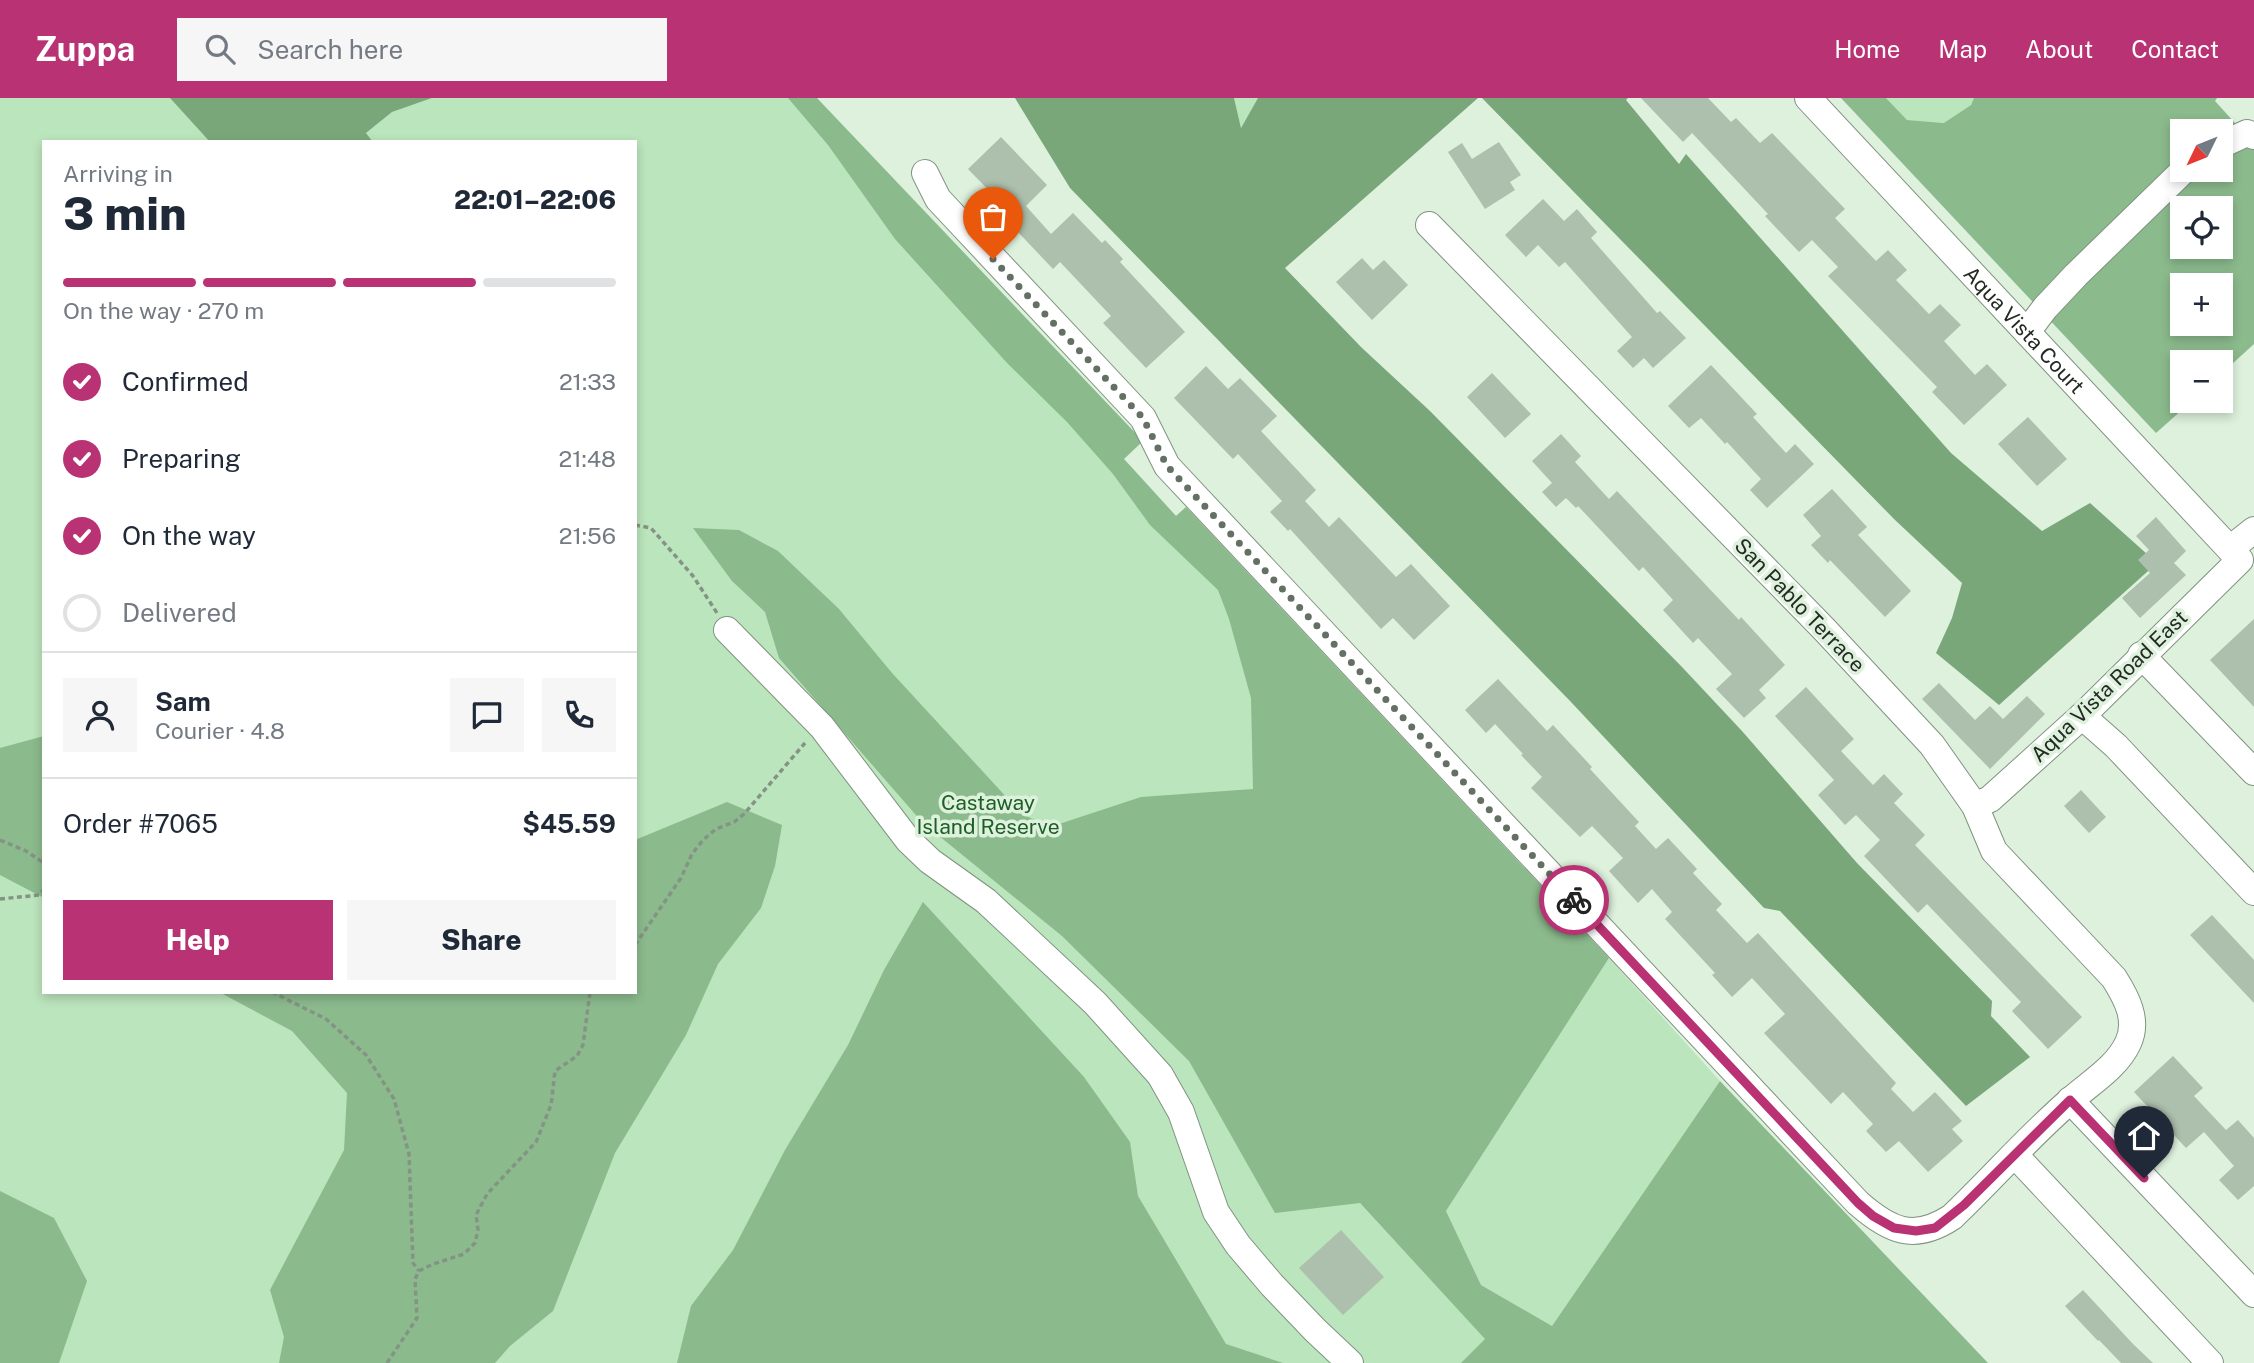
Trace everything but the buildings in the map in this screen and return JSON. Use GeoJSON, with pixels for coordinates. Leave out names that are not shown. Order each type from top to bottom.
{"type":"FeatureCollection","features":[{"type":"Feature","properties":{"kind":"street","name":"Aqua Vista Court"},"geometry":{"type":"LineString","coordinates":[[1808,98],[2235,554]]}},
{"type":"Feature","properties":{"kind":"street"},"geometry":{"type":"LineString","coordinates":[[2233,139],[2247,133],[2254,136]]}},
{"type":"Feature","properties":{"kind":"street"},"geometry":{"type":"LineString","coordinates":[[925,173],[938,199],[1143,418],[1167,466],[1873,1216],[1894,1228],[1916,1231],[1935,1228],[1952,1217],[2070,1100],[2254,1294]]}},
{"type":"Feature","properties":{"kind":"street"},"geometry":{"type":"LineString","coordinates":[[2027,332],[2076,275],[2172,182]]}},
{"type":"Feature","properties":{"kind":"street","name":"San Pablo Terrace"},"geometry":{"type":"LineString","coordinates":[[1429,225],[1824,629],[1932,745],[1975,806],[1994,851],[2113,978],[2127,1000],[2131,1015],[2129,1042],[2122,1054],[2070,1100]]}},
{"type":"Feature","properties":{"kind":"street","name":"Aqua Vista Road East"},"geometry":{"type":"LineString","coordinates":[[1975,806],[1990,799],[2082,716],[2235,554],[2254,530]]}},
{"type":"Feature","properties":{"kind":"street"},"geometry":{"type":"LineString","coordinates":[[727,630],[822,727],[908,840],[930,861],[986,901],[1095,1003],[1160,1074],[1181,1112],[1216,1212],[1238,1245],[1272,1285],[1350,1363]]}},
{"type":"Feature","properties":{"kind":"street"},"geometry":{"type":"LineString","coordinates":[[2141,655],[2254,772]]}},
{"type":"Feature","properties":{"kind":"street"},"geometry":{"type":"LineString","coordinates":[[2082,716],[2116,746],[2254,892]]}},
{"type":"Feature","properties":{"kind":"street"},"geometry":{"type":"LineString","coordinates":[[2015,1156],[2210,1363]]}},
{"type":"Feature","properties":{"kind":"path"},"geometry":{"type":"LineString","coordinates":[[637,525],[651,528],[693,576],[727,630]]}},
{"type":"Feature","properties":{"kind":"path"},"geometry":{"type":"LineString","coordinates":[[637,942],[681,878],[692,854],[703,840],[716,829],[734,822],[744,814],[791,757]]}},
{"type":"Feature","properties":{"kind":"path"},"geometry":{"type":"LineString","coordinates":[[0,840],[26,851],[42,862]]}},
{"type":"Feature","properties":{"kind":"path"},"geometry":{"type":"LineString","coordinates":[[0,900],[40,895],[42,892]]}},
{"type":"Feature","properties":{"kind":"path"},"geometry":{"type":"LineString","coordinates":[[276,994],[326,1019],[366,1055],[394,1099],[409,1154],[413,1263],[419,1271]]}},
{"type":"Feature","properties":{"kind":"path"},"geometry":{"type":"LineString","coordinates":[[387,1363],[417,1318],[415,1279],[419,1271],[464,1254],[475,1243],[478,1230],[476,1215],[487,1194],[536,1142],[551,1105],[555,1070],[577,1056],[583,1045],[590,994]]}},
{"type":"Feature","properties":{"kind":"green space","name":"Castaway Island Reserve"},"geometry":{"type":"Polygon","coordinates":[[[0,98],[170,98],[208,140],[42,140],[42,994],[637,994],[637,140],[371,140],[366,133],[392,112],[432,98],[817,98],[1124,459],[1176,516],[1186,507],[1480,821],[1234,1067],[1508,1363],[0,1363],[0,98]]]}},
{"type":"Feature","properties":{"kind":"green space"},"geometry":{"type":"Polygon","coordinates":[[[788,98],[817,98],[1143,441],[1124,459],[1176,516],[1186,507],[1609,958],[1446,1211],[1481,1285],[1552,1326],[1720,1081],[1988,1363],[1461,1363],[1485,1339],[1360,1203],[1275,1213],[1189,1061],[1062,936],[922,822],[779,658],[765,612],[732,581],[693,528],[739,530],[778,551],[839,609],[892,673],[1022,814],[1050,827],[1141,797],[1253,789],[1251,698],[1218,590],[1150,525],[1113,474],[1067,422],[1008,364],[895,239],[828,145],[788,98]]]}},
{"type":"Feature","properties":{"kind":"green space"},"geometry":{"type":"Polygon","coordinates":[[[1234,98],[1258,98],[1241,128],[1234,98]]]}},
{"type":"Feature","properties":{"kind":"green space"},"geometry":{"type":"Polygon","coordinates":[[[1841,98],[1886,98],[1907,120],[1944,123],[1971,105],[1974,98],[2217,98],[2215,101],[2231,119],[2170,119],[2170,182],[2233,182],[2233,121],[2254,144],[2254,344],[2233,363],[2233,350],[2170,350],[2170,413],[2178,413],[2156,433],[1841,98]]]}},
{"type":"Feature","properties":{"kind":"green space"},"geometry":{"type":"Polygon","coordinates":[[[1886,98],[1974,98],[1971,105],[1945,123],[1907,120],[1886,98]]]}},
{"type":"Feature","properties":{"kind":"green space"},"geometry":{"type":"Polygon","coordinates":[[[42,737],[42,897],[0,875],[0,748],[42,737]]]}},
{"type":"Feature","properties":{"kind":"green space"},"geometry":{"type":"Polygon","coordinates":[[[727,802],[782,825],[775,866],[761,908],[718,964],[686,1035],[615,1153],[553,1311],[510,1346],[495,1363],[279,1363],[284,1337],[270,1290],[344,1150],[347,1093],[292,1031],[223,994],[637,994],[637,839],[727,802]]]}},
{"type":"Feature","properties":{"kind":"green space"},"geometry":{"type":"Polygon","coordinates":[[[923,902],[1084,1077],[1130,1142],[1138,1196],[1226,1344],[1283,1363],[677,1363],[691,1306],[733,1250],[785,1150],[848,1045],[884,970],[923,902]]]}},
{"type":"Feature","properties":{"kind":"green space"},"geometry":{"type":"Polygon","coordinates":[[[1609,958],[1720,1081],[1552,1326],[1481,1285],[1446,1211],[1609,958]]]}},
{"type":"Feature","properties":{"kind":"green space"},"geometry":{"type":"Polygon","coordinates":[[[0,1191],[54,1218],[87,1281],[59,1363],[0,1363],[0,1191]]]}},
{"type":"Feature","properties":{"kind":"shaded area"},"geometry":{"type":"Polygon","coordinates":[[[170,98],[432,98],[392,112],[366,133],[371,140],[208,140],[170,98]]]}},
{"type":"Feature","properties":{"kind":"shaded area"},"geometry":{"type":"Polygon","coordinates":[[[1015,98],[1234,98],[1241,128],[1258,98],[1478,98],[1285,268],[1682,667],[1742,731],[1857,863],[1992,1001],[1991,1016],[2030,1057],[1966,1106],[1780,911],[1764,908],[1571,702],[1070,188],[1015,98]]]}},
{"type":"Feature","properties":{"kind":"shaded area"},"geometry":{"type":"Polygon","coordinates":[[[1482,98],[1628,98],[1626,100],[1679,164],[1686,154],[1951,453],[2042,531],[2090,503],[2157,563],[1999,705],[1936,653],[1952,618],[1962,583],[1894,519],[1482,98]]]}},
{"type":"Feature","properties":{"kind":"way so far"},"geometry":{"type":"LineString","coordinates":[[993,259],[1143,418],[1167,466],[1574,900]]}},
{"type":"Feature","properties":{"kind":"route"},"geometry":{"type":"LineString","coordinates":[[1574,900],[1858,1203],[1883,1223],[1894,1228],[1916,1231],[1935,1228],[1952,1217],[2070,1100],[2144,1178]]}}]}
